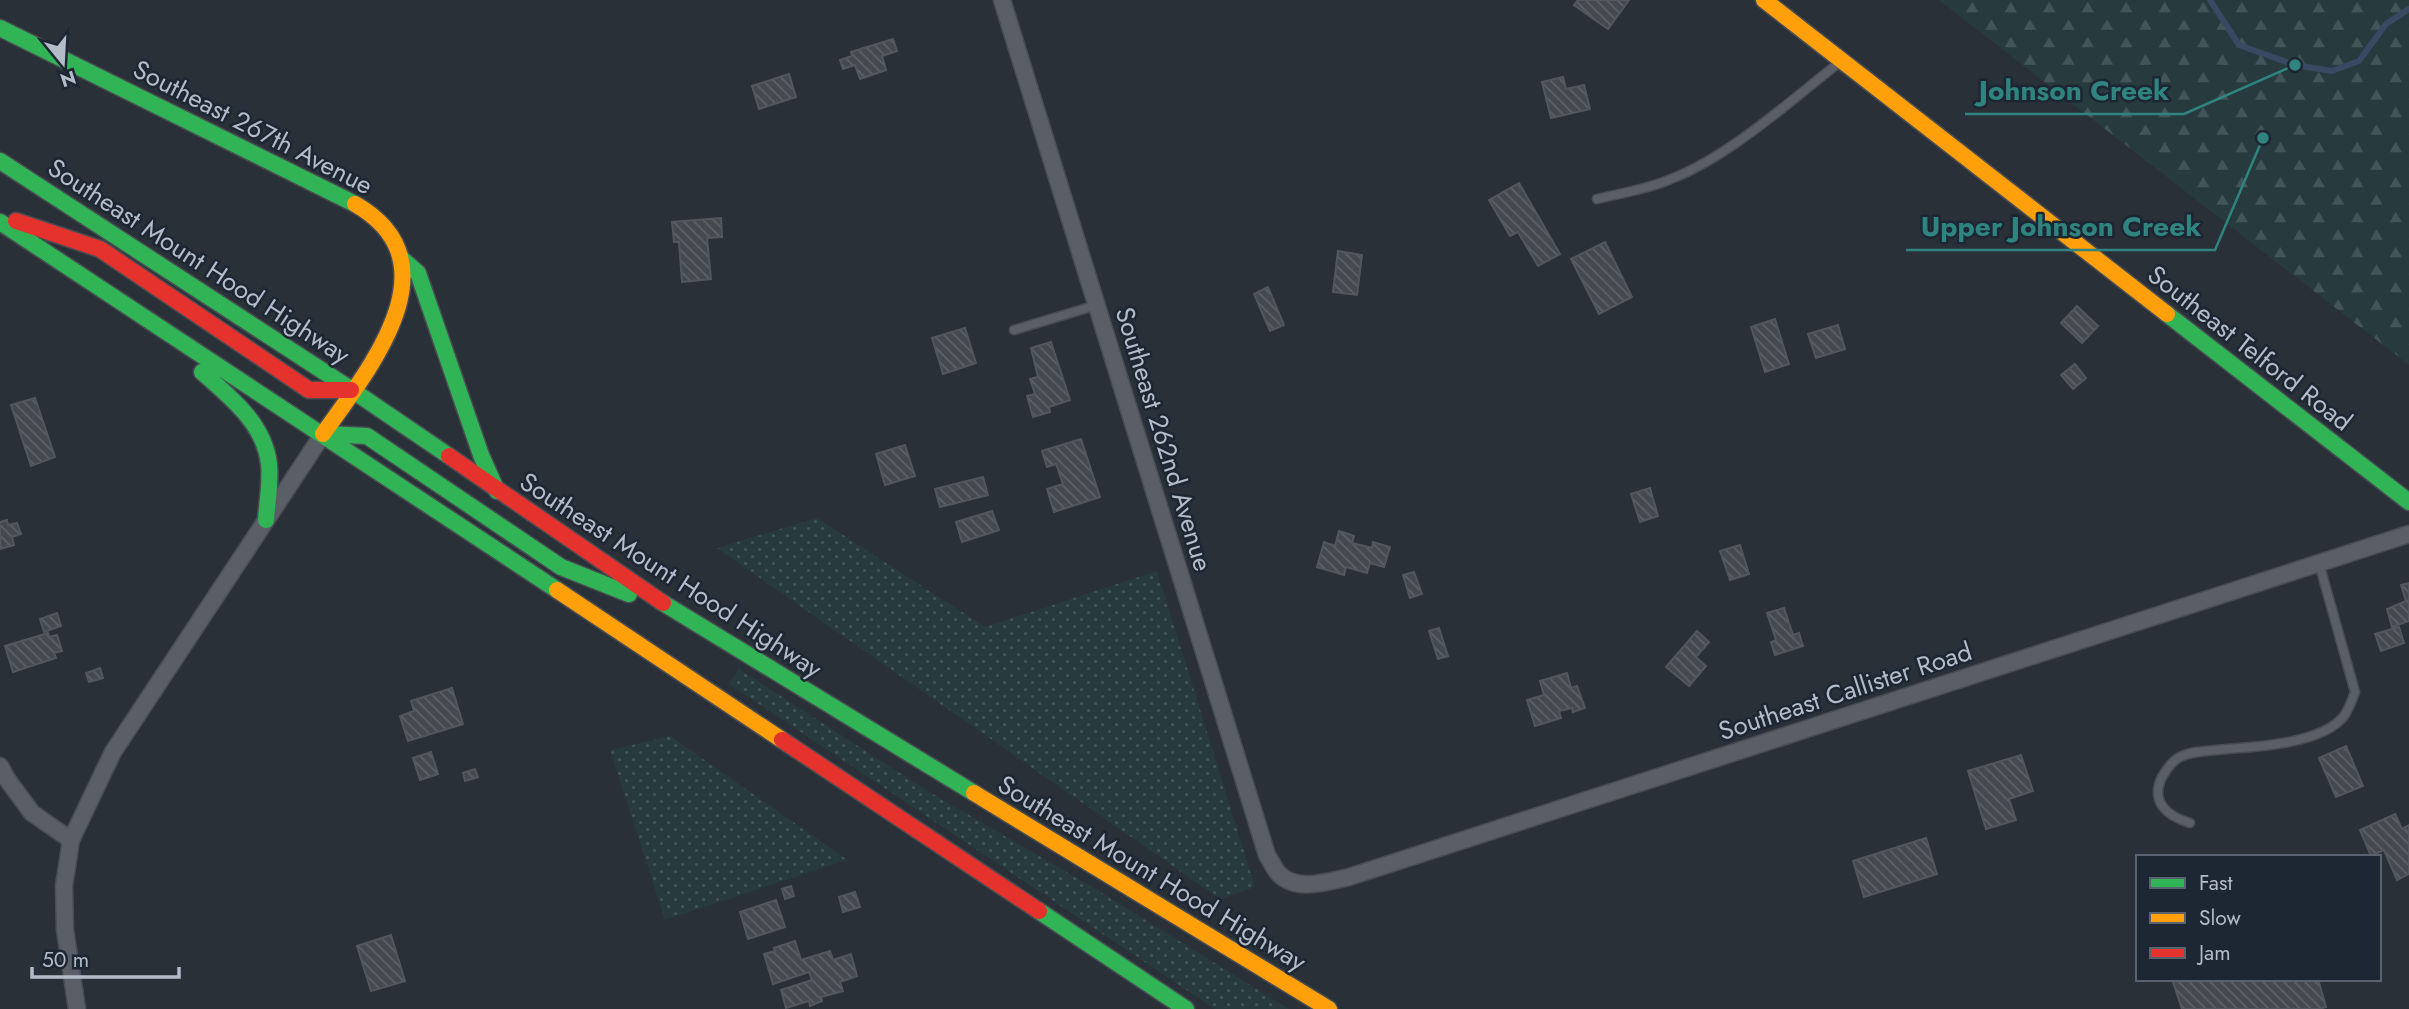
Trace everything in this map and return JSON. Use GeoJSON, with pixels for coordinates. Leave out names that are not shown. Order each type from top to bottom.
{"type":"FeatureCollection","features":[{"type":"Feature","properties":{"kind":"main road","name":"Southeast Telford Road"},"geometry":{"type":"LineString","coordinates":[[1764,0],[2409,502]]}},
{"type":"Feature","properties":{"kind":"main road","name":"Southeast 267th Avenue"},"geometry":{"type":"LineString","coordinates":[[0,29],[343,197],[374,215],[395,243],[401,258],[403,293],[395,323],[323,434]]}},
{"type":"Feature","properties":{"kind":"main road","name":"Southeast Mount Hood Highway"},"geometry":{"type":"LineString","coordinates":[[0,161],[352,390],[680,614],[1329,1009]]}},
{"type":"Feature","properties":{"kind":"main road"},"geometry":{"type":"LineString","coordinates":[[0,216],[100,249],[309,390],[352,390]]}},
{"type":"Feature","properties":{"kind":"main road"},"geometry":{"type":"LineString","coordinates":[[0,222],[1186,1009]]}},
{"type":"Feature","properties":{"kind":"main road"},"geometry":{"type":"LineString","coordinates":[[401,258],[418,273],[481,455],[497,491]]}},
{"type":"Feature","properties":{"kind":"main road"},"geometry":{"type":"LineString","coordinates":[[146,320],[231,398],[257,429],[264,441],[269,464],[266,520]]}},
{"type":"Feature","properties":{"kind":"main road"},"geometry":{"type":"LineString","coordinates":[[323,434],[366,436],[561,567],[680,614]]}},
{"type":"Feature","properties":{"kind":"street","name":"Southeast 262nd Avenue"},"geometry":{"type":"LineString","coordinates":[[1002,0],[1267,855],[1279,874],[1293,882]]}},
{"type":"Feature","properties":{"kind":"street"},"geometry":{"type":"LineString","coordinates":[[77,1009],[65,930],[64,886],[71,841],[113,752],[323,434]]}},
{"type":"Feature","properties":{"kind":"street","name":"Southeast Callister Road"},"geometry":{"type":"LineString","coordinates":[[1293,882],[1314,885],[1349,877],[2409,534]]}},
{"type":"Feature","properties":{"kind":"street"},"geometry":{"type":"LineString","coordinates":[[0,766],[32,813],[71,841]]}},
{"type":"Feature","properties":{"kind":"lane"},"geometry":{"type":"LineString","coordinates":[[1597,199],[1651,186],[1697,167],[1750,132],[1843,61]]}},
{"type":"Feature","properties":{"kind":"lane"},"geometry":{"type":"LineString","coordinates":[[1014,330],[1097,305]]}},
{"type":"Feature","properties":{"kind":"lane"},"geometry":{"type":"LineString","coordinates":[[2190,823],[2173,818],[2160,802],[2158,786],[2166,769],[2179,758],[2202,751],[2277,746],[2308,737],[2327,729],[2342,718],[2351,702],[2355,692],[2319,563]]}},
{"type":"Feature","properties":{"kind":"green space"},"geometry":{"type":"Polygon","coordinates":[[[1939,0],[2409,0],[2409,365],[1939,0]]]}},
{"type":"Feature","properties":{"kind":"green space"},"geometry":{"type":"Polygon","coordinates":[[[817,518],[985,627],[1157,571],[1255,887],[1220,899],[717,548],[817,518]]]}},
{"type":"Feature","properties":{"kind":"green space"},"geometry":{"type":"Polygon","coordinates":[[[739,669],[926,790],[1094,888],[1289,1009],[1215,1009],[729,684],[739,669]]]}},
{"type":"Feature","properties":{"kind":"green space"},"geometry":{"type":"Polygon","coordinates":[[[670,736],[846,860],[665,920],[610,750],[670,736]]]}},
{"type":"Feature","properties":{"kind":"building"},"geometry":{"type":"Polygon","coordinates":[[[1578,0],[1629,0],[1608,29],[1574,5],[1578,0]]]}},
{"type":"Feature","properties":{"kind":"building"},"geometry":{"type":"Polygon","coordinates":[[[893,39],[897,51],[882,56],[886,70],[860,79],[855,65],[843,69],[840,60],[852,56],[851,52],[893,39]]]}},
{"type":"Feature","properties":{"kind":"building"},"geometry":{"type":"Polygon","coordinates":[[[789,74],[796,97],[759,109],[752,86],[789,74]]]}},
{"type":"Feature","properties":{"kind":"building"},"geometry":{"type":"Polygon","coordinates":[[[1563,77],[1566,89],[1584,85],[1590,109],[1551,118],[1542,82],[1563,77]]]}},
{"type":"Feature","properties":{"kind":"building"},"geometry":{"type":"Polygon","coordinates":[[[1519,183],[1560,254],[1538,266],[1518,232],[1510,236],[1489,200],[1519,183]]]}},
{"type":"Feature","properties":{"kind":"building"},"geometry":{"type":"Polygon","coordinates":[[[721,218],[722,237],[707,238],[711,279],[682,282],[679,242],[674,242],[672,222],[721,218]]]}},
{"type":"Feature","properties":{"kind":"building"},"geometry":{"type":"Polygon","coordinates":[[[1605,242],[1632,297],[1599,314],[1571,259],[1605,242]]]}},
{"type":"Feature","properties":{"kind":"building"},"geometry":{"type":"Polygon","coordinates":[[[1338,251],[1362,255],[1357,295],[1333,292],[1338,251]]]}},
{"type":"Feature","properties":{"kind":"building"},"geometry":{"type":"Polygon","coordinates":[[[1268,287],[1284,325],[1270,331],[1254,294],[1268,287]]]}},
{"type":"Feature","properties":{"kind":"building"},"geometry":{"type":"Polygon","coordinates":[[[2077,306],[2098,326],[2082,343],[2061,323],[2077,306]]]}},
{"type":"Feature","properties":{"kind":"building"},"geometry":{"type":"Polygon","coordinates":[[[1775,319],[1789,364],[1765,372],[1751,327],[1775,319]]]}},
{"type":"Feature","properties":{"kind":"building"},"geometry":{"type":"Polygon","coordinates":[[[1838,325],[1845,349],[1816,358],[1808,334],[1838,325]]]}},
{"type":"Feature","properties":{"kind":"building"},"geometry":{"type":"Polygon","coordinates":[[[965,328],[976,363],[943,374],[932,338],[965,328]]]}},
{"type":"Feature","properties":{"kind":"building"},"geometry":{"type":"Polygon","coordinates":[[[1051,342],[1070,400],[1049,407],[1050,412],[1033,417],[1027,396],[1035,394],[1030,379],[1038,377],[1031,348],[1051,342]]]}},
{"type":"Feature","properties":{"kind":"building"},"geometry":{"type":"Polygon","coordinates":[[[2075,364],[2086,378],[2073,389],[2061,375],[2075,364]]]}},
{"type":"Feature","properties":{"kind":"building"},"geometry":{"type":"Polygon","coordinates":[[[35,398],[55,457],[31,466],[11,405],[35,398]]]}},
{"type":"Feature","properties":{"kind":"building"},"geometry":{"type":"Polygon","coordinates":[[[1081,439],[1100,497],[1054,512],[1047,489],[1063,484],[1056,464],[1047,467],[1042,451],[1081,439]]]}},
{"type":"Feature","properties":{"kind":"building"},"geometry":{"type":"Polygon","coordinates":[[[905,445],[915,476],[885,485],[876,454],[905,445]]]}},
{"type":"Feature","properties":{"kind":"building"},"geometry":{"type":"Polygon","coordinates":[[[983,477],[988,495],[940,507],[935,489],[983,477]]]}},
{"type":"Feature","properties":{"kind":"building"},"geometry":{"type":"Polygon","coordinates":[[[1650,488],[1658,516],[1640,522],[1631,494],[1650,488]]]}},
{"type":"Feature","properties":{"kind":"building"},"geometry":{"type":"Polygon","coordinates":[[[992,511],[999,530],[962,542],[956,522],[992,511]]]}},
{"type":"Feature","properties":{"kind":"building"},"geometry":{"type":"Polygon","coordinates":[[[7,520],[8,525],[17,523],[21,534],[12,537],[14,545],[0,549],[0,522],[7,520]]]}},
{"type":"Feature","properties":{"kind":"building"},"geometry":{"type":"Polygon","coordinates":[[[1339,531],[1354,536],[1352,543],[1372,548],[1373,542],[1390,547],[1384,567],[1370,563],[1367,573],[1346,567],[1344,575],[1317,567],[1324,542],[1335,546],[1339,531]]]}},
{"type":"Feature","properties":{"kind":"building"},"geometry":{"type":"Polygon","coordinates":[[[1740,545],[1749,574],[1730,580],[1720,551],[1740,545]]]}},
{"type":"Feature","properties":{"kind":"building"},"geometry":{"type":"Polygon","coordinates":[[[1414,572],[1422,594],[1410,598],[1403,575],[1414,572]]]}},
{"type":"Feature","properties":{"kind":"building"},"geometry":{"type":"Polygon","coordinates":[[[2409,583],[2409,621],[2392,627],[2387,609],[2406,601],[2401,585],[2409,583]]]}},
{"type":"Feature","properties":{"kind":"building"},"geometry":{"type":"Polygon","coordinates":[[[1784,608],[1793,635],[1799,633],[1803,646],[1775,655],[1771,642],[1776,640],[1767,613],[1784,608]]]}},
{"type":"Feature","properties":{"kind":"building"},"geometry":{"type":"Polygon","coordinates":[[[57,613],[61,626],[44,632],[40,619],[57,613]]]}},
{"type":"Feature","properties":{"kind":"building"},"geometry":{"type":"Polygon","coordinates":[[[2399,627],[2404,643],[2381,651],[2375,634],[2399,627]]]}},
{"type":"Feature","properties":{"kind":"building"},"geometry":{"type":"Polygon","coordinates":[[[1439,628],[1448,656],[1438,659],[1429,631],[1439,628]]]}},
{"type":"Feature","properties":{"kind":"building"},"geometry":{"type":"Polygon","coordinates":[[[1697,631],[1709,642],[1696,657],[1706,666],[1689,686],[1666,667],[1697,631]]]}},
{"type":"Feature","properties":{"kind":"building"},"geometry":{"type":"Polygon","coordinates":[[[48,633],[49,637],[57,635],[62,651],[54,653],[56,658],[13,672],[5,646],[48,633]]]}},
{"type":"Feature","properties":{"kind":"building"},"geometry":{"type":"Polygon","coordinates":[[[100,668],[103,678],[89,682],[86,673],[100,668]]]}},
{"type":"Feature","properties":{"kind":"building"},"geometry":{"type":"Polygon","coordinates":[[[1567,673],[1571,688],[1577,686],[1585,708],[1573,712],[1572,708],[1559,711],[1561,718],[1535,726],[1527,700],[1544,695],[1540,681],[1567,673]]]}},
{"type":"Feature","properties":{"kind":"building"},"geometry":{"type":"Polygon","coordinates":[[[452,688],[463,724],[408,741],[400,716],[414,711],[411,701],[452,688]]]}},
{"type":"Feature","properties":{"kind":"building"},"geometry":{"type":"Polygon","coordinates":[[[2346,746],[2363,786],[2336,797],[2319,758],[2346,746]]]}},
{"type":"Feature","properties":{"kind":"building"},"geometry":{"type":"Polygon","coordinates":[[[431,752],[438,774],[420,780],[413,758],[431,752]]]}},
{"type":"Feature","properties":{"kind":"building"},"geometry":{"type":"Polygon","coordinates":[[[2021,755],[2033,791],[2009,799],[2016,820],[1986,829],[1968,771],[2021,755]]]}},
{"type":"Feature","properties":{"kind":"building"},"geometry":{"type":"Polygon","coordinates":[[[475,769],[478,777],[465,781],[463,773],[475,769]]]}},
{"type":"Feature","properties":{"kind":"building"},"geometry":{"type":"Polygon","coordinates":[[[2395,814],[2402,829],[2409,825],[2409,874],[2397,880],[2384,850],[2371,855],[2360,830],[2395,814]]]}},
{"type":"Feature","properties":{"kind":"building"},"geometry":{"type":"Polygon","coordinates":[[[1926,838],[1937,874],[1864,897],[1853,861],[1926,838]]]}},
{"type":"Feature","properties":{"kind":"building"},"geometry":{"type":"Polygon","coordinates":[[[791,886],[794,896],[785,899],[782,889],[791,886]]]}},
{"type":"Feature","properties":{"kind":"building"},"geometry":{"type":"Polygon","coordinates":[[[855,892],[860,907],[843,912],[839,897],[855,892]]]}},
{"type":"Feature","properties":{"kind":"building"},"geometry":{"type":"Polygon","coordinates":[[[776,900],[785,927],[748,939],[740,912],[776,900]]]}},
{"type":"Feature","properties":{"kind":"building"},"geometry":{"type":"Polygon","coordinates":[[[391,935],[405,981],[371,991],[357,946],[391,935]]]}},
{"type":"Feature","properties":{"kind":"building"},"geometry":{"type":"Polygon","coordinates":[[[795,941],[801,960],[830,951],[833,960],[851,954],[857,976],[840,982],[843,991],[821,997],[822,1001],[810,1006],[809,1001],[786,1008],[781,990],[812,980],[809,972],[773,984],[764,954],[795,941]]]}},
{"type":"Feature","properties":{"kind":"building"},"geometry":{"type":"Polygon","coordinates":[[[2173,981],[2319,981],[2326,1007],[2319,1009],[2182,1009],[2173,981]]]}},
{"type":"Feature","properties":{"kind":"waterway"},"geometry":{"type":"LineString","coordinates":[[2210,0],[2239,45],[2295,65],[2332,71],[2359,61],[2386,24],[2409,9]]}},
{"type":"Feature","properties":{"kind":"traffic: fast"},"geometry":{"type":"LineString","coordinates":[[0,28],[355,204]]}},
{"type":"Feature","properties":{"kind":"traffic: fast"},"geometry":{"type":"LineString","coordinates":[[0,161],[449,456]]}},
{"type":"Feature","properties":{"kind":"traffic: fast"},"geometry":{"type":"LineString","coordinates":[[0,222],[557,590]]}},
{"type":"Feature","properties":{"kind":"traffic: fast"},"geometry":{"type":"LineString","coordinates":[[401,258],[418,273],[481,455],[497,491]]}},
{"type":"Feature","properties":{"kind":"traffic: fast"},"geometry":{"type":"LineString","coordinates":[[2167,314],[2409,502]]}},
{"type":"Feature","properties":{"kind":"traffic: fast"},"geometry":{"type":"LineString","coordinates":[[202,372],[244,412],[266,449],[269,464],[266,520]]}},
{"type":"Feature","properties":{"kind":"traffic: fast"},"geometry":{"type":"LineString","coordinates":[[326,434],[367,436],[561,567],[629,594]]}},
{"type":"Feature","properties":{"kind":"traffic: fast"},"geometry":{"type":"LineString","coordinates":[[663,603],[974,793]]}},
{"type":"Feature","properties":{"kind":"traffic: fast"},"geometry":{"type":"LineString","coordinates":[[1039,911],[1186,1009]]}},
{"type":"Feature","properties":{"kind":"traffic: slow"},"geometry":{"type":"LineString","coordinates":[[1764,0],[2167,314]]}},
{"type":"Feature","properties":{"kind":"traffic: slow"},"geometry":{"type":"LineString","coordinates":[[323,434],[380,349],[394,317],[402,286],[400,256],[385,228],[355,204]]}},
{"type":"Feature","properties":{"kind":"traffic: slow"},"geometry":{"type":"LineString","coordinates":[[557,590],[782,740]]}},
{"type":"Feature","properties":{"kind":"traffic: slow"},"geometry":{"type":"LineString","coordinates":[[974,793],[1329,1009]]}},
{"type":"Feature","properties":{"kind":"traffic: jam"},"geometry":{"type":"LineString","coordinates":[[16,221],[100,249],[309,390],[351,390]]}},
{"type":"Feature","properties":{"kind":"traffic: jam"},"geometry":{"type":"LineString","coordinates":[[449,456],[663,603]]}},
{"type":"Feature","properties":{"kind":"traffic: jam"},"geometry":{"type":"LineString","coordinates":[[782,740],[1039,911]]}},
{"type":"Feature","properties":{"kind":"place","name":"Johnson Creek"},"geometry":{"type":"Point","coordinates":[2295,65]}},
{"type":"Feature","properties":{"kind":"place","name":"Upper Johnson Creek"},"geometry":{"type":"Point","coordinates":[2263,138]}}]}
